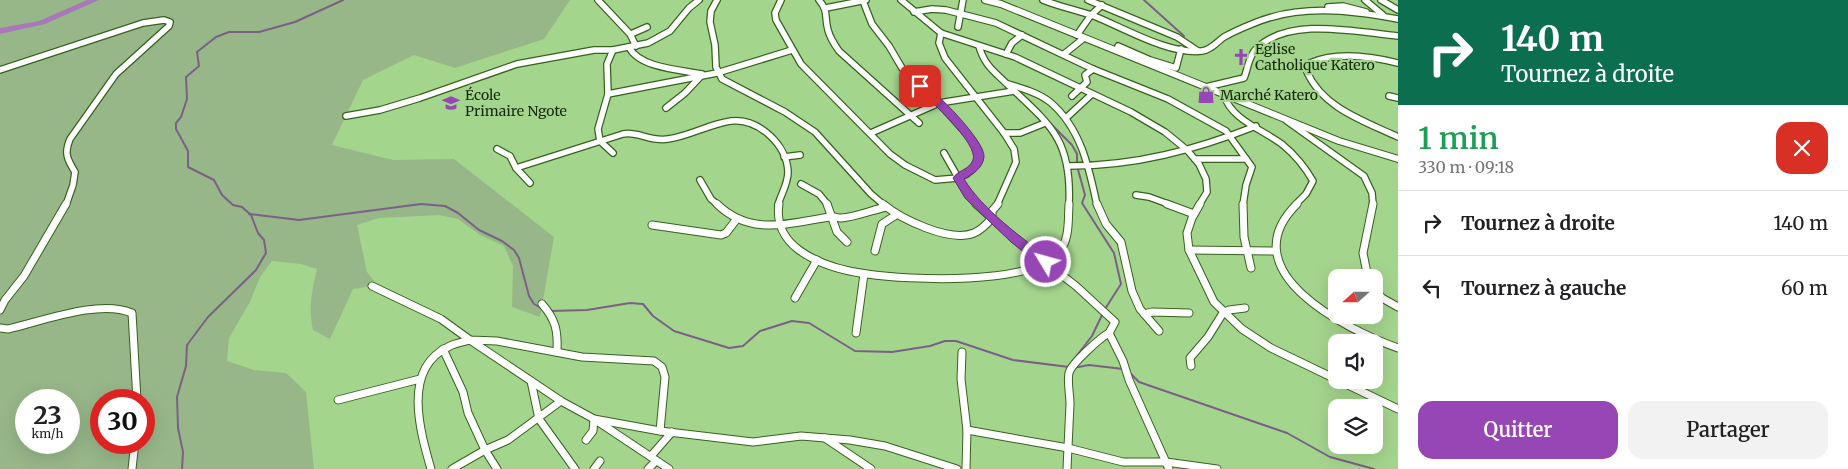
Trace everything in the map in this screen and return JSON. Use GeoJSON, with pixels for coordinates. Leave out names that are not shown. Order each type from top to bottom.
{"type":"FeatureCollection","features":[{"type":"Feature","properties":{"kind":"street"},"geometry":{"type":"LineString","coordinates":[[598,0],[621,27],[631,34],[636,46]]}},
{"type":"Feature","properties":{"kind":"street"},"geometry":{"type":"LineString","coordinates":[[346,116],[380,110],[420,98],[517,64],[594,50],[629,48],[648,43],[670,31],[689,8],[699,0]]}},
{"type":"Feature","properties":{"kind":"street"},"geometry":{"type":"LineString","coordinates":[[717,0],[712,6],[709,18],[715,47],[714,64],[717,73],[728,83],[785,112],[809,127],[896,215],[946,234],[962,236],[985,226],[992,218],[992,211],[1000,200],[1016,162],[1014,149],[1004,133],[945,58],[939,44],[941,33]]}},
{"type":"Feature","properties":{"kind":"street"},"geometry":{"type":"LineString","coordinates":[[781,0],[775,13],[776,20],[792,50],[805,69],[890,154],[905,166],[935,180],[958,178],[973,169],[979,159],[979,151],[973,141],[939,103],[902,68],[872,24],[864,0],[826,8]]}},
{"type":"Feature","properties":{"kind":"street"},"geometry":{"type":"LineString","coordinates":[[819,0],[826,8],[829,33],[838,51],[872,79],[919,123]]}},
{"type":"Feature","properties":{"kind":"street"},"geometry":{"type":"LineString","coordinates":[[901,0],[941,33],[1006,54],[1092,94],[1153,124],[1186,150],[1206,179],[1207,192],[1194,214],[1187,233],[1189,250],[1204,285],[1223,313],[1242,329],[1271,348],[1398,409]]}},
{"type":"Feature","properties":{"kind":"street"},"geometry":{"type":"LineString","coordinates":[[958,27],[963,0]]}},
{"type":"Feature","properties":{"kind":"street"},"geometry":{"type":"LineString","coordinates":[[985,0],[1001,4],[1149,62],[1224,95],[1339,141],[1398,159]]}},
{"type":"Feature","properties":{"kind":"street"},"geometry":{"type":"LineString","coordinates":[[1043,0],[1091,15],[1181,49],[1199,52],[1214,47],[1224,36],[1252,23],[1287,12],[1302,10],[1372,14]]}},
{"type":"Feature","properties":{"kind":"street"},"geometry":{"type":"LineString","coordinates":[[1088,0],[1177,38],[1199,52]]}},
{"type":"Feature","properties":{"kind":"street"},"geometry":{"type":"LineString","coordinates":[[1365,0],[1385,17]]}},
{"type":"Feature","properties":{"kind":"street"},"geometry":{"type":"LineString","coordinates":[[1381,0],[1398,10]]}},
{"type":"Feature","properties":{"kind":"street"},"geometry":{"type":"LineString","coordinates":[[1077,35],[1091,15],[1102,5]]}},
{"type":"Feature","properties":{"kind":"street"},"geometry":{"type":"LineString","coordinates":[[1328,7],[1343,6],[1398,19]]}},
{"type":"Feature","properties":{"kind":"street"},"geometry":{"type":"LineString","coordinates":[[914,12],[932,9],[962,13],[996,23],[1093,69],[1168,99],[1214,123],[1232,136],[1252,170],[1246,184],[1243,211],[1245,250],[1250,268]]}},
{"type":"Feature","properties":{"kind":"street"},"geometry":{"type":"LineString","coordinates":[[0,70],[143,23],[164,20],[170,22],[170,26],[116,74],[70,139],[65,150],[67,160],[75,172],[68,203],[24,276],[5,300],[0,310]]}},
{"type":"Feature","properties":{"kind":"street"},"geometry":{"type":"LineString","coordinates":[[631,34],[647,28]]}},
{"type":"Feature","properties":{"kind":"street"},"geometry":{"type":"LineString","coordinates":[[1206,87],[1244,78],[1254,51],[1261,44],[1292,32],[1322,29],[1398,36]]}},
{"type":"Feature","properties":{"kind":"street"},"geometry":{"type":"LineString","coordinates":[[1006,54],[1012,43],[1022,35]]}},
{"type":"Feature","properties":{"kind":"street"},"geometry":{"type":"LineString","coordinates":[[1064,54],[1072,45],[1078,44],[1084,38]]}},
{"type":"Feature","properties":{"kind":"street"},"geometry":{"type":"LineString","coordinates":[[516,168],[547,156],[628,133],[647,139],[664,140],[688,135],[732,121],[746,121],[759,125],[770,134],[784,157],[788,180],[781,195],[778,209],[780,227],[792,244],[802,253],[848,271],[864,274],[914,278],[978,277],[1019,271],[1046,262],[1055,257],[1062,248],[1067,234],[1071,184],[1069,166],[1061,143],[1045,123],[983,60],[979,46]]}},
{"type":"Feature","properties":{"kind":"street"},"geometry":{"type":"LineString","coordinates":[[1118,46],[1149,62],[1176,68],[1181,49]]}},
{"type":"Feature","properties":{"kind":"street"},"geometry":{"type":"LineString","coordinates":[[629,48],[632,55],[649,63],[708,75]]}},
{"type":"Feature","properties":{"kind":"street"},"geometry":{"type":"LineString","coordinates":[[612,50],[607,64],[608,94],[598,129],[600,141],[613,152]]}},
{"type":"Feature","properties":{"kind":"street"},"geometry":{"type":"LineString","coordinates":[[608,94],[717,73],[792,50]]}},
{"type":"Feature","properties":{"kind":"street"},"geometry":{"type":"LineString","coordinates":[[1398,63],[1372,58],[1323,57],[1313,61],[1308,66],[1307,74],[1313,85],[1323,96],[1336,105],[1398,137]]}},
{"type":"Feature","properties":{"kind":"street"},"geometry":{"type":"LineString","coordinates":[[1072,96],[1087,82],[1085,75],[1093,69]]}},
{"type":"Feature","properties":{"kind":"street"},"geometry":{"type":"LineString","coordinates":[[666,108],[685,93],[701,76]]}},
{"type":"Feature","properties":{"kind":"street"},"geometry":{"type":"LineString","coordinates":[[1007,83],[1042,96],[1066,118],[1080,141],[1089,166],[1096,205],[1106,224],[1121,242],[1132,292],[1144,314],[1159,331]]}},
{"type":"Feature","properties":{"kind":"street"},"geometry":{"type":"LineString","coordinates":[[871,133],[939,103],[1014,91]]}},
{"type":"Feature","properties":{"kind":"street"},"geometry":{"type":"LineString","coordinates":[[1066,118],[1092,94]]}},
{"type":"Feature","properties":{"kind":"street"},"geometry":{"type":"LineString","coordinates":[[1224,95],[1224,100],[1232,110],[1284,146],[1300,161],[1312,181],[1310,190],[1284,215],[1277,230],[1274,246],[1281,266],[1292,282],[1312,302],[1342,324],[1376,341],[1398,348]]}},
{"type":"Feature","properties":{"kind":"street"},"geometry":{"type":"LineString","coordinates":[[1389,96],[1398,98]]}},
{"type":"Feature","properties":{"kind":"street"},"geometry":{"type":"LineString","coordinates":[[1284,119],[1328,150],[1354,165],[1369,180],[1374,199],[1371,219],[1362,247],[1362,262],[1365,269]]}},
{"type":"Feature","properties":{"kind":"street"},"geometry":{"type":"LineString","coordinates":[[1004,133],[1020,132],[1045,123]]}},
{"type":"Feature","properties":{"kind":"street"},"geometry":{"type":"LineString","coordinates":[[1069,166],[1089,166],[1161,157],[1232,136],[1256,126]]}},
{"type":"Feature","properties":{"kind":"street"},"geometry":{"type":"LineString","coordinates":[[497,148],[510,156],[516,168],[530,183]]}},
{"type":"Feature","properties":{"kind":"street"},"geometry":{"type":"LineString","coordinates":[[944,153],[968,195],[992,218],[1076,286],[1115,322],[1109,334],[1100,337],[1089,351],[1077,359],[1069,372],[1070,402],[1067,469]]}},
{"type":"Feature","properties":{"kind":"street"},"geometry":{"type":"LineString","coordinates":[[784,157],[800,156]]}},
{"type":"Feature","properties":{"kind":"street"},"geometry":{"type":"LineString","coordinates":[[1194,159],[1246,159]]}},
{"type":"Feature","properties":{"kind":"street"},"geometry":{"type":"LineString","coordinates":[[700,180],[710,196],[736,220],[780,227],[832,216],[840,218],[886,207]]}},
{"type":"Feature","properties":{"kind":"street"},"geometry":{"type":"LineString","coordinates":[[801,184],[821,196],[832,216],[837,232],[847,242]]}},
{"type":"Feature","properties":{"kind":"street"},"geometry":{"type":"LineString","coordinates":[[1136,195],[1149,197],[1194,214]]}},
{"type":"Feature","properties":{"kind":"street"},"geometry":{"type":"LineString","coordinates":[[875,251],[882,224],[896,215]]}},
{"type":"Feature","properties":{"kind":"street"},"geometry":{"type":"LineString","coordinates":[[652,225],[721,235],[726,233],[736,220]]}},
{"type":"Feature","properties":{"kind":"street"},"geometry":{"type":"LineString","coordinates":[[1189,250],[1276,251]]}},
{"type":"Feature","properties":{"kind":"street"},"geometry":{"type":"LineString","coordinates":[[795,298],[816,260]]}},
{"type":"Feature","properties":{"kind":"street"},"geometry":{"type":"LineString","coordinates":[[856,333],[864,274]]}},
{"type":"Feature","properties":{"kind":"street"},"geometry":{"type":"LineString","coordinates":[[372,286],[441,318],[470,340],[561,401],[594,419],[669,469]]}},
{"type":"Feature","properties":{"kind":"street"},"geometry":{"type":"LineString","coordinates":[[1383,298],[1398,306]]}},
{"type":"Feature","properties":{"kind":"street"},"geometry":{"type":"LineString","coordinates":[[542,304],[555,319],[557,352]]}},
{"type":"Feature","properties":{"kind":"street"},"geometry":{"type":"LineString","coordinates":[[0,328],[8,329],[96,308],[120,308],[132,313],[135,389]]}},
{"type":"Feature","properties":{"kind":"street"},"geometry":{"type":"LineString","coordinates":[[1191,366],[1190,358],[1208,337],[1223,313],[1245,308]]}},
{"type":"Feature","properties":{"kind":"street"},"geometry":{"type":"LineString","coordinates":[[1144,314],[1152,312],[1189,313]]}},
{"type":"Feature","properties":{"kind":"street"},"geometry":{"type":"LineString","coordinates":[[1109,334],[1168,466]]}},
{"type":"Feature","properties":{"kind":"street"},"geometry":{"type":"LineString","coordinates":[[431,469],[423,442],[417,405],[420,379],[434,356],[453,343],[470,340],[497,341],[582,357],[654,361],[660,364],[665,377],[660,431]]}},
{"type":"Feature","properties":{"kind":"street"},"geometry":{"type":"LineString","coordinates":[[443,349],[463,392],[468,412],[485,450],[497,469]]}},
{"type":"Feature","properties":{"kind":"street"},"geometry":{"type":"LineString","coordinates":[[962,352],[961,379],[967,430],[966,469]]}},
{"type":"Feature","properties":{"kind":"street"},"geometry":{"type":"LineString","coordinates":[[338,400],[420,379]]}},
{"type":"Feature","properties":{"kind":"street"},"geometry":{"type":"LineString","coordinates":[[531,381],[539,419],[575,469]]}},
{"type":"Feature","properties":{"kind":"street"},"geometry":{"type":"LineString","coordinates":[[452,469],[485,450],[508,440],[561,401]]}},
{"type":"Feature","properties":{"kind":"street"},"geometry":{"type":"LineString","coordinates":[[594,419],[660,431],[753,442],[800,436],[885,446],[957,469]]}},
{"type":"Feature","properties":{"kind":"street"},"geometry":{"type":"LineString","coordinates":[[586,440],[591,436],[595,426],[594,419]]}},
{"type":"Feature","properties":{"kind":"street"},"geometry":{"type":"LineString","coordinates":[[967,430],[1068,448],[1123,462],[1217,469]]}},
{"type":"Feature","properties":{"kind":"street"},"geometry":{"type":"LineString","coordinates":[[648,469],[653,458],[672,432]]}},
{"type":"Feature","properties":{"kind":"street"},"geometry":{"type":"LineString","coordinates":[[824,438],[871,469]]}},
{"type":"Feature","properties":{"kind":"street"},"geometry":{"type":"LineString","coordinates":[[132,469],[133,454]]}},
{"type":"Feature","properties":{"kind":"street"},"geometry":{"type":"LineString","coordinates":[[594,469],[600,461]]}},
{"type":"Feature","properties":{"kind":"green space"},"geometry":{"type":"Polygon","coordinates":[[[0,0],[570,0],[544,39],[455,68],[414,55],[363,80],[332,145],[393,160],[454,159],[554,237],[540,317],[512,307],[513,266],[504,246],[480,235],[458,219],[439,215],[379,218],[357,225],[367,272],[377,285],[353,289],[330,339],[313,330],[311,307],[317,269],[301,264],[272,261],[260,277],[250,302],[229,338],[227,361],[254,370],[286,373],[306,392],[314,469],[0,469],[0,0]]]}},
{"type":"Feature","properties":{"kind":"waterway"},"geometry":{"type":"LineString","coordinates":[[0,31],[30,26],[95,0]]}},
{"type":"Feature","properties":{"kind":"waterway"},"geometry":{"type":"LineString","coordinates":[[250,214],[242,207],[233,205],[222,195],[214,180],[188,167],[188,151],[176,129],[176,123],[181,117],[187,99],[186,77],[199,66],[197,52],[216,37],[229,32],[259,32],[295,22],[343,0]]}},
{"type":"Feature","properties":{"kind":"waterway"},"geometry":{"type":"LineString","coordinates":[[1144,0],[1184,36]]}},
{"type":"Feature","properties":{"kind":"waterway"},"geometry":{"type":"LineString","coordinates":[[1050,123],[1072,145],[1077,154],[1077,166],[1085,195],[1082,203],[1114,253],[1121,284],[1105,309]]}},
{"type":"Feature","properties":{"kind":"waterway"},"geometry":{"type":"LineString","coordinates":[[250,214],[299,220],[421,204],[445,206],[458,213],[479,230],[502,241],[514,250],[519,258],[529,296],[534,304],[543,309]]}},
{"type":"Feature","properties":{"kind":"waterway"},"geometry":{"type":"LineString","coordinates":[[182,469],[183,452],[178,428],[177,397],[186,366],[187,345],[208,317],[256,270],[266,253],[264,240],[258,233],[250,214]]}},
{"type":"Feature","properties":{"kind":"waterway"},"geometry":{"type":"LineString","coordinates":[[550,311],[587,310],[630,303],[643,304],[653,316],[674,331],[729,348],[743,346],[760,331],[792,321],[809,323],[855,351],[892,352],[930,346],[945,341],[956,341],[1013,360],[1068,367]]}},
{"type":"Feature","properties":{"kind":"waterway"},"geometry":{"type":"LineString","coordinates":[[1068,367],[1092,336],[1103,313]]}},
{"type":"Feature","properties":{"kind":"waterway"},"geometry":{"type":"LineString","coordinates":[[1073,368],[1089,365],[1123,369]]}},
{"type":"Feature","properties":{"kind":"waterway"},"geometry":{"type":"LineString","coordinates":[[1129,372],[1139,382],[1287,433],[1330,457],[1374,469]]}},
{"type":"Feature","properties":{"kind":"place","name":"Eglise Catholique Katero"},"geometry":{"type":"Point","coordinates":[1241,57]}},
{"type":"Feature","properties":{"kind":"place","name":"Marché Katero"},"geometry":{"type":"Point","coordinates":[1206,95]}},
{"type":"Feature","properties":{"kind":"place","name":"École Primaire Ngote"},"geometry":{"type":"Point","coordinates":[451,103]}},
{"type":"Feature","properties":{"kind":"route"},"geometry":{"type":"LineString","coordinates":[[920,86],[939,103],[973,141],[979,151],[979,159],[973,169],[958,178],[968,195],[1015,239],[1046,262]]}}]}
